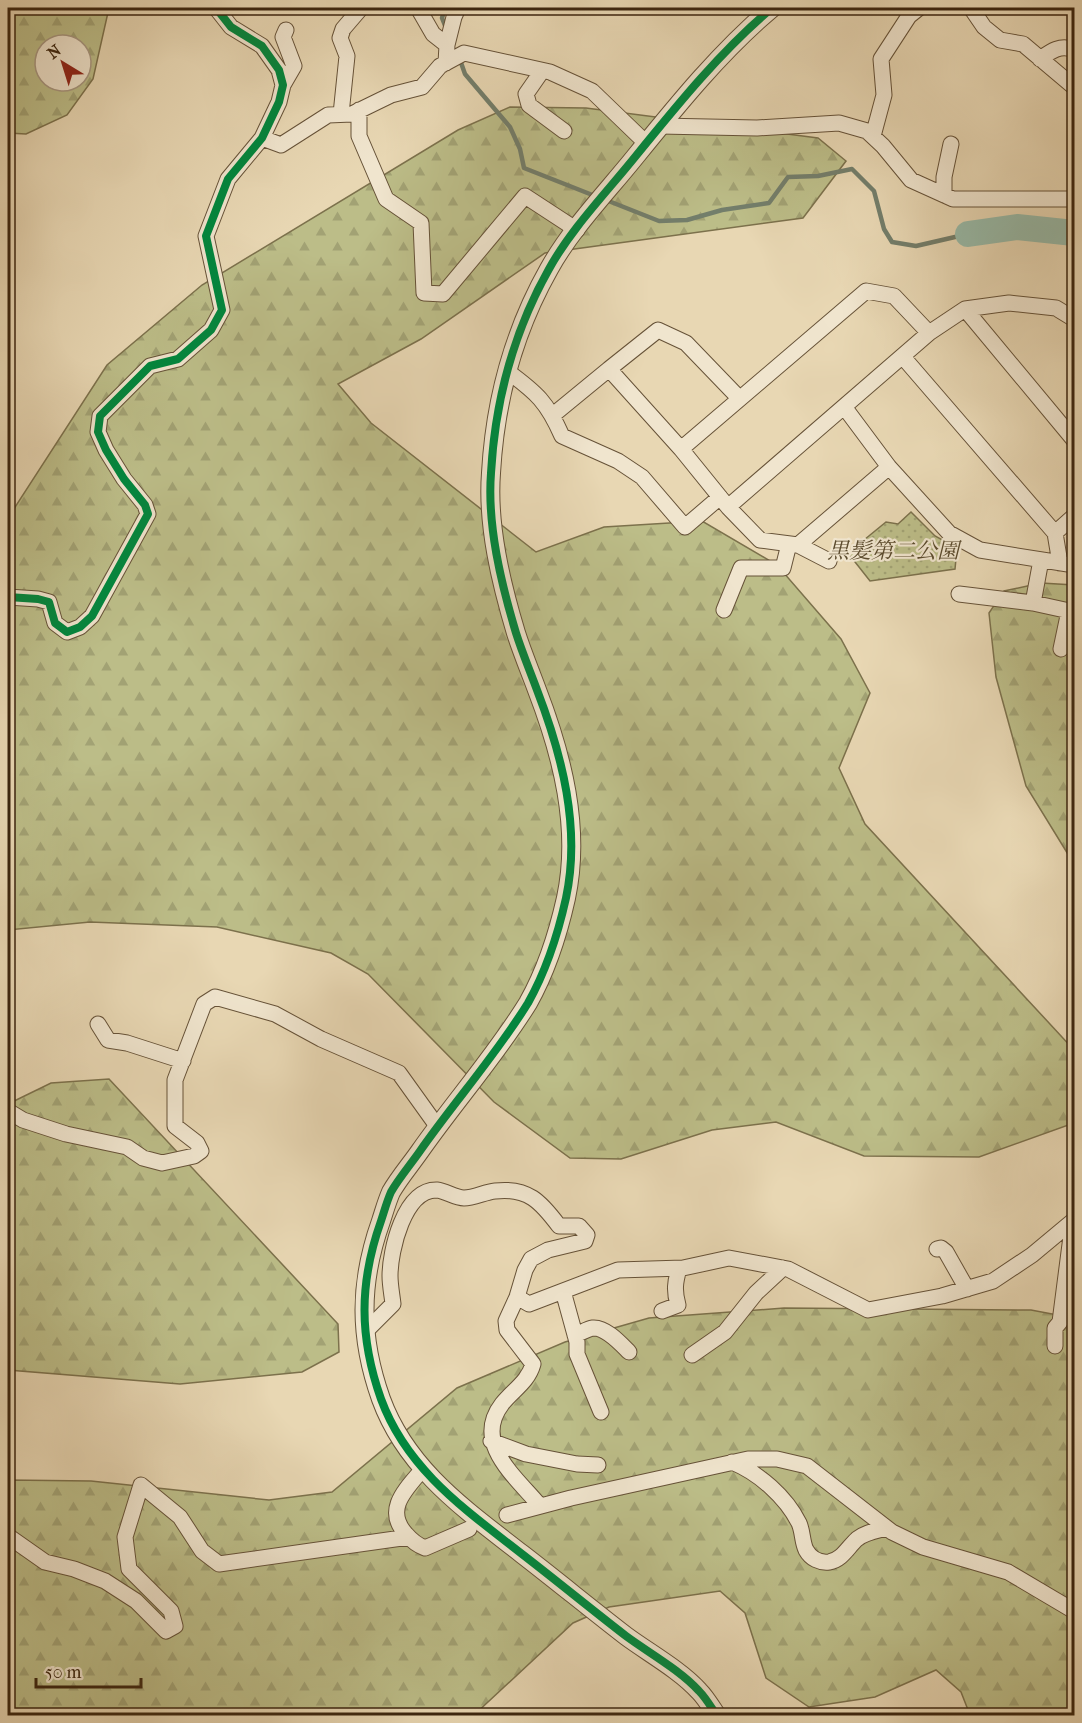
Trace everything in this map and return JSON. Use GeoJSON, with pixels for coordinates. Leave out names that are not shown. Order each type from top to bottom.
{"type":"FeatureCollection","features":[{"type":"Feature","properties":{"kind":"street"},"geometry":{"type":"LineString","coordinates":[[216,8],[231,27],[262,46],[279,70],[283,85]]}},
{"type":"Feature","properties":{"kind":"street"},"geometry":{"type":"LineString","coordinates":[[340,114],[347,56],[340,38],[343,29],[361,8]]}},
{"type":"Feature","properties":{"kind":"street"},"geometry":{"type":"LineString","coordinates":[[418,8],[433,34],[447,44]]}},
{"type":"Feature","properties":{"kind":"street"},"geometry":{"type":"LineString","coordinates":[[448,62],[447,44],[458,8]]}},
{"type":"Feature","properties":{"kind":"street"},"geometry":{"type":"LineString","coordinates":[[717,1716],[698,1688],[629,1638],[461,1507],[422,1470],[382,1404],[367,1351],[364,1292],[370,1252],[392,1192],[530,999],[547,963],[567,894],[570,814],[560,755],[517,638],[501,579],[493,525],[490,476],[498,414],[507,371],[523,323],[550,266],[578,227],[719,57],[772,8]]}},
{"type":"Feature","properties":{"kind":"street"},"geometry":{"type":"LineString","coordinates":[[873,136],[884,95],[880,59],[909,16],[919,8]]}},
{"type":"Feature","properties":{"kind":"street"},"geometry":{"type":"LineString","coordinates":[[971,8],[984,27],[1000,40],[1023,44],[1074,87]]}},
{"type":"Feature","properties":{"kind":"street"},"geometry":{"type":"LineString","coordinates":[[8,597],[49,602],[55,623],[67,632],[80,627],[92,616],[148,514],[145,504],[124,479],[106,450],[98,432],[100,416],[150,366],[178,359],[211,330],[222,310],[206,236],[228,179],[262,138],[279,102],[283,85],[294,66],[283,37],[286,30]]}},
{"type":"Feature","properties":{"kind":"street"},"geometry":{"type":"LineString","coordinates":[[1040,59],[1057,48],[1074,50]]}},
{"type":"Feature","properties":{"kind":"street"},"geometry":{"type":"LineString","coordinates":[[262,138],[280,145],[328,115],[352,114],[392,95],[422,87],[440,66],[464,53],[542,70],[592,91],[646,143]]}},
{"type":"Feature","properties":{"kind":"street"},"geometry":{"type":"LineString","coordinates":[[542,70],[526,94],[529,105],[564,131]]}},
{"type":"Feature","properties":{"kind":"street"},"geometry":{"type":"LineString","coordinates":[[359,110],[359,136],[386,199],[421,223],[424,293],[443,294],[525,196],[578,227]]}},
{"type":"Feature","properties":{"kind":"street"},"geometry":{"type":"LineString","coordinates":[[660,126],[757,128],[839,123],[867,131],[911,180],[952,199],[1074,199]]}},
{"type":"Feature","properties":{"kind":"street"},"geometry":{"type":"LineString","coordinates":[[944,195],[944,177],[951,144]]}},
{"type":"Feature","properties":{"kind":"street"},"geometry":{"type":"LineString","coordinates":[[681,449],[866,291],[894,296],[929,333]]}},
{"type":"Feature","properties":{"kind":"street"},"geometry":{"type":"LineString","coordinates":[[507,371],[536,392],[553,415],[561,435],[618,460],[642,477],[685,527],[724,502],[845,408],[929,333],[965,309],[1009,303],[1056,308],[1074,319]]}},
{"type":"Feature","properties":{"kind":"street"},"geometry":{"type":"LineString","coordinates":[[965,309],[1074,440]]}},
{"type":"Feature","properties":{"kind":"street"},"geometry":{"type":"LineString","coordinates":[[553,415],[658,330],[686,344],[739,398]]}},
{"type":"Feature","properties":{"kind":"street"},"geometry":{"type":"LineString","coordinates":[[845,408],[889,467],[949,533],[980,550],[1067,564],[1055,533],[903,357]]}},
{"type":"Feature","properties":{"kind":"street"},"geometry":{"type":"LineString","coordinates":[[609,369],[681,449],[724,502],[760,540],[793,544],[829,561]]}},
{"type":"Feature","properties":{"kind":"street"},"geometry":{"type":"LineString","coordinates":[[724,610],[741,568],[783,568],[793,544],[889,467]]}},
{"type":"Feature","properties":{"kind":"street"},"geometry":{"type":"LineString","coordinates":[[1055,533],[1074,516]]}},
{"type":"Feature","properties":{"kind":"street"},"geometry":{"type":"LineString","coordinates":[[1033,603],[1041,560]]}},
{"type":"Feature","properties":{"kind":"street"},"geometry":{"type":"LineString","coordinates":[[959,594],[1033,603],[1072,611],[1061,649]]}},
{"type":"Feature","properties":{"kind":"street"},"geometry":{"type":"LineString","coordinates":[[9,1111],[22,1120],[66,1134],[127,1147],[143,1158],[162,1163],[194,1156],[201,1151],[196,1143],[175,1126],[175,1080],[204,1004],[215,998],[275,1014],[321,1039],[399,1073],[438,1126]]}},
{"type":"Feature","properties":{"kind":"street"},"geometry":{"type":"LineString","coordinates":[[98,1024],[108,1040],[127,1043],[183,1061]]}},
{"type":"Feature","properties":{"kind":"street"},"geometry":{"type":"LineString","coordinates":[[366,1331],[393,1304],[390,1277],[394,1242],[404,1216],[420,1195],[436,1190],[464,1198],[496,1191],[525,1192],[543,1206],[559,1226],[579,1226],[586,1235],[585,1241],[548,1250],[531,1259],[525,1270],[517,1297],[506,1321],[507,1330],[532,1364],[530,1373],[501,1405],[491,1423],[491,1441],[497,1454],[540,1506]]}},
{"type":"Feature","properties":{"kind":"street"},"geometry":{"type":"LineString","coordinates":[[517,1297],[529,1304],[618,1270],[679,1269],[729,1258],[783,1268],[868,1310],[942,1296],[993,1281],[1032,1255],[1074,1220]]}},
{"type":"Feature","properties":{"kind":"street"},"geometry":{"type":"LineString","coordinates":[[1055,1346],[1055,1329],[1060,1322],[1074,1220]]}},
{"type":"Feature","properties":{"kind":"street"},"geometry":{"type":"LineString","coordinates":[[937,1249],[940,1248],[946,1252],[967,1289]]}},
{"type":"Feature","properties":{"kind":"street"},"geometry":{"type":"LineString","coordinates":[[692,1355],[725,1332],[756,1293],[783,1268]]}},
{"type":"Feature","properties":{"kind":"street"},"geometry":{"type":"LineString","coordinates":[[662,1311],[678,1305],[675,1282],[679,1269]]}},
{"type":"Feature","properties":{"kind":"street"},"geometry":{"type":"LineString","coordinates":[[563,1291],[575,1335],[577,1354],[601,1412]]}},
{"type":"Feature","properties":{"kind":"street"},"geometry":{"type":"LineString","coordinates":[[575,1335],[594,1328],[602,1329],[629,1352]]}},
{"type":"Feature","properties":{"kind":"street"},"geometry":{"type":"LineString","coordinates":[[491,1441],[526,1454],[577,1464],[598,1465]]}},
{"type":"Feature","properties":{"kind":"street"},"geometry":{"type":"LineString","coordinates":[[507,1515],[732,1462],[748,1459],[777,1459],[807,1466],[887,1528],[923,1547],[1008,1572],[1074,1611]]}},
{"type":"Feature","properties":{"kind":"street"},"geometry":{"type":"LineString","coordinates":[[732,1462],[752,1471],[790,1508],[800,1524],[807,1551],[815,1560],[826,1563],[836,1560],[868,1532],[887,1528]]}},
{"type":"Feature","properties":{"kind":"street"},"geometry":{"type":"LineString","coordinates":[[422,1470],[402,1493],[396,1511],[398,1525],[416,1544],[425,1548],[469,1529]]}},
{"type":"Feature","properties":{"kind":"street"},"geometry":{"type":"LineString","coordinates":[[8,1536],[45,1562],[74,1569],[105,1581],[136,1600],[166,1631],[175,1626],[171,1611],[129,1569],[125,1537],[141,1485],[180,1517],[202,1551],[219,1564],[409,1537]]}},
{"type":"Feature","properties":{"kind":"green space"},"geometry":{"type":"Polygon","coordinates":[[[8,8],[109,8],[93,79],[93,33],[33,33],[33,93],[83,93],[67,115],[26,134],[8,133],[8,8]]]}},
{"type":"Feature","properties":{"kind":"green space"},"geometry":{"type":"Polygon","coordinates":[[[510,107],[586,108],[818,138],[846,161],[803,218],[545,253],[421,339],[338,384],[371,423],[536,552],[604,527],[702,521],[777,565],[841,639],[870,693],[839,768],[865,824],[1074,1050],[1074,1123],[979,1157],[864,1156],[776,1122],[712,1130],[621,1159],[570,1158],[494,1102],[368,974],[331,953],[217,927],[90,922],[8,930],[8,518],[107,365],[202,285],[458,130],[510,107]]]}},
{"type":"Feature","properties":{"kind":"green space","name":"黒髪第二公園"},"geometry":{"type":"Polygon","coordinates":[[[911,512],[935,536],[957,548],[955,569],[870,581],[848,553],[886,522],[898,524],[911,512]]]}},
{"type":"Feature","properties":{"kind":"green space"},"geometry":{"type":"Polygon","coordinates":[[[1041,583],[1074,585],[1074,864],[1026,786],[996,677],[989,613],[1004,591],[1041,583]]]}},
{"type":"Feature","properties":{"kind":"green space"},"geometry":{"type":"Polygon","coordinates":[[[109,1079],[338,1324],[339,1352],[302,1372],[180,1384],[8,1370],[8,1104],[51,1083],[109,1079]]]}},
{"type":"Feature","properties":{"kind":"green space"},"geometry":{"type":"Polygon","coordinates":[[[784,1308],[1031,1310],[1074,1318],[1074,1715],[970,1715],[961,1692],[936,1670],[875,1697],[809,1707],[766,1678],[745,1613],[720,1591],[609,1607],[573,1623],[474,1715],[8,1716],[8,1480],[91,1481],[269,1500],[332,1492],[457,1388],[565,1342],[649,1318],[784,1308]]]}},
{"type":"Feature","properties":{"kind":"waterway"},"geometry":{"type":"LineString","coordinates":[[445,8],[442,18],[446,28]]}},
{"type":"Feature","properties":{"kind":"waterway"},"geometry":{"type":"LineString","coordinates":[[459,57],[465,74],[510,127],[520,149],[524,168],[595,196]]}},
{"type":"Feature","properties":{"kind":"waterway"},"geometry":{"type":"LineString","coordinates":[[606,200],[659,221],[687,220],[722,210],[769,203],[788,177],[818,176],[852,169],[874,191],[884,229],[892,242],[916,246],[968,234]]}},
{"type":"Feature","properties":{"kind":"waterway"},"geometry":{"type":"LineString","coordinates":[[968,234],[1017,227],[1074,233]]}},
{"type":"Feature","properties":{"kind":"cycle path"},"geometry":{"type":"LineString","coordinates":[[8,597],[49,602],[55,623],[67,632],[80,627],[92,616],[148,514],[145,505],[124,479],[106,450],[98,432],[100,416],[150,366],[178,359],[211,330],[222,310],[206,236],[228,179],[262,138],[279,102],[283,85],[279,70],[262,46],[231,27],[216,8]]}},
{"type":"Feature","properties":{"kind":"cycle path"},"geometry":{"type":"LineString","coordinates":[[717,1716],[702,1694],[683,1676],[626,1636],[480,1521],[440,1487],[422,1468],[392,1424],[381,1399],[369,1354],[364,1310],[374,1244],[391,1192],[433,1132],[503,1041],[528,1003],[551,952],[566,898],[571,845],[570,819],[561,766],[546,715],[510,614],[496,554],[491,513],[493,446],[502,394],[516,342],[549,269],[578,225],[700,79],[772,8]]}}]}
